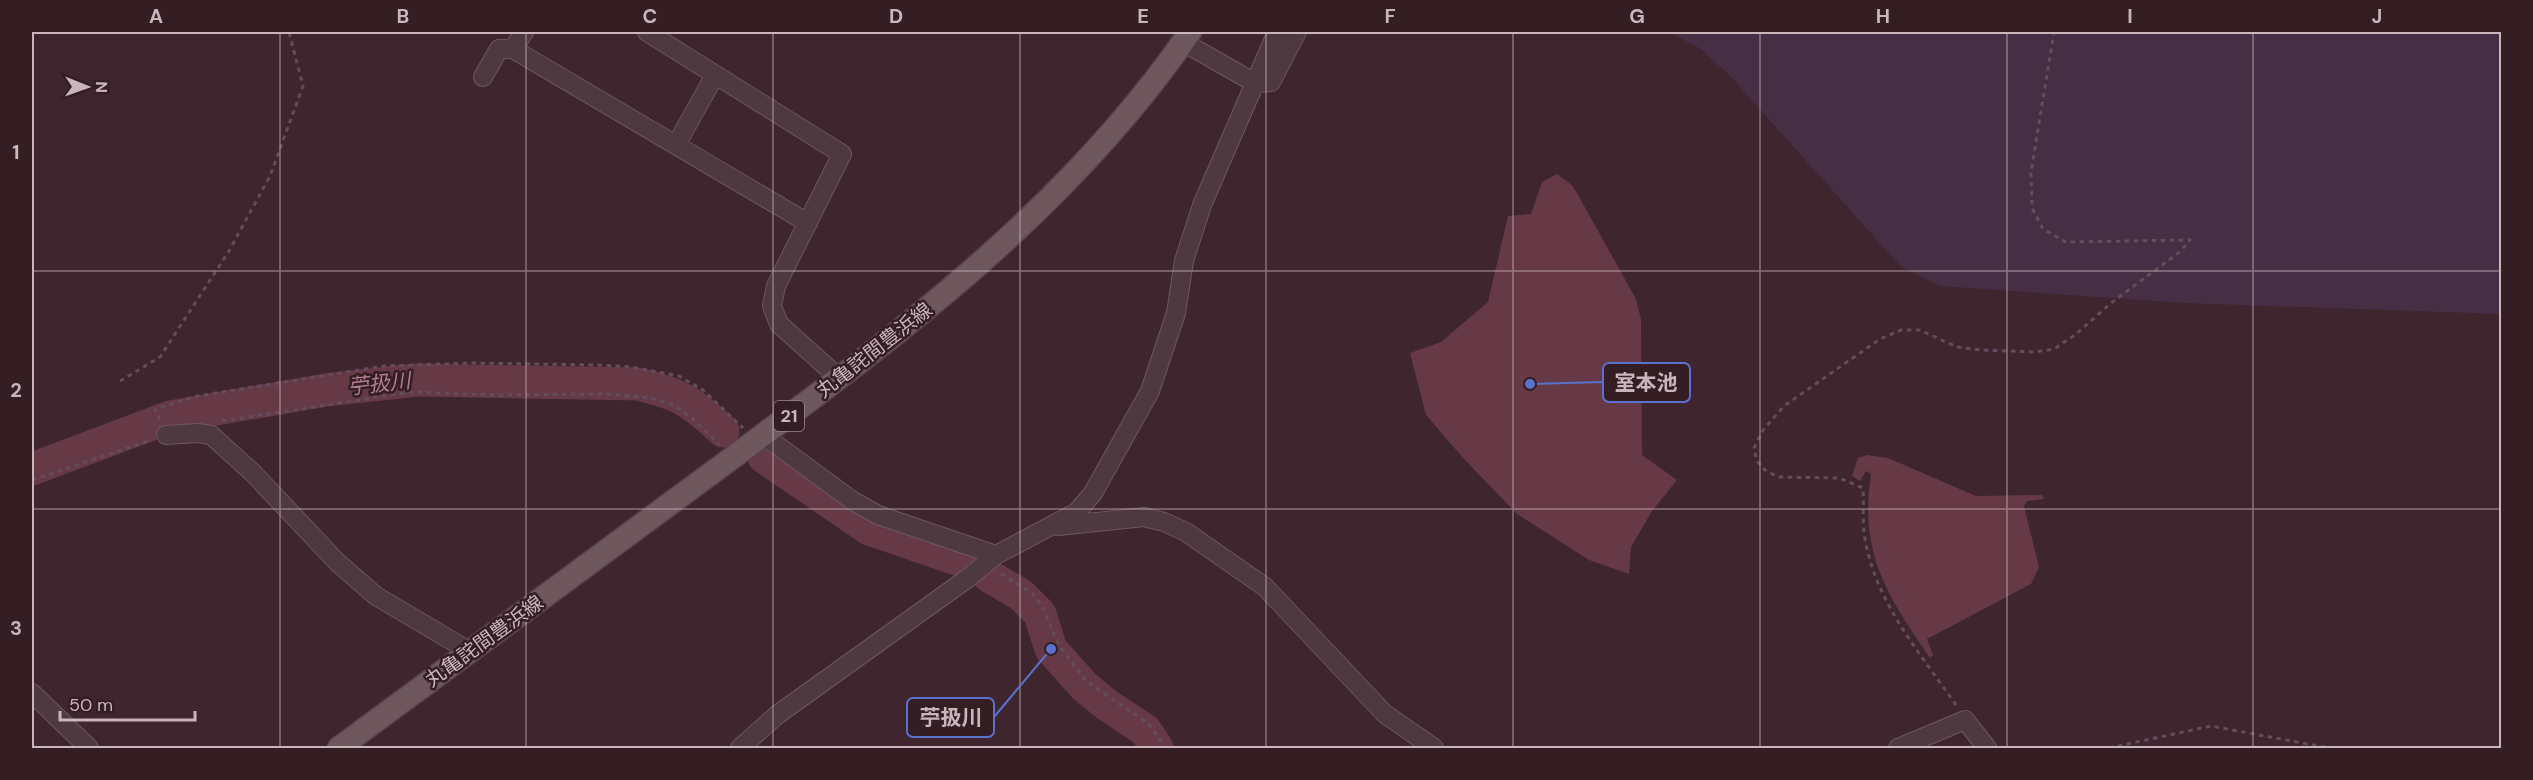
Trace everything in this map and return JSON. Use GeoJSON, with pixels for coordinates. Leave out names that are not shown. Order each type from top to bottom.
{"type":"FeatureCollection","features":[{"type":"Feature","properties":{"kind":"main road","name":"丸亀詫間豊浜線"},"geometry":{"type":"LineString","coordinates":[[339,748],[470,651],[753,432],[839,378],[928,308],[1017,233],[1088,160],[1139,102],[1187,37]]}},
{"type":"Feature","properties":{"kind":"street"},"geometry":{"type":"LineString","coordinates":[[513,49],[524,32]]}},
{"type":"Feature","properties":{"kind":"street"},"geometry":{"type":"LineString","coordinates":[[646,32],[842,154],[776,286],[772,306],[779,324],[839,378]]}},
{"type":"Feature","properties":{"kind":"street"},"geometry":{"type":"LineString","coordinates":[[666,32],[674,49]]}},
{"type":"Feature","properties":{"kind":"street"},"geometry":{"type":"LineString","coordinates":[[740,748],[777,715],[990,560],[1077,512],[1093,493],[1150,391],[1176,312],[1184,261],[1202,205],[1277,32]]}},
{"type":"Feature","properties":{"kind":"street"},"geometry":{"type":"LineString","coordinates":[[1187,37],[1255,83],[1271,82],[1297,32]]}},
{"type":"Feature","properties":{"kind":"street"},"geometry":{"type":"LineString","coordinates":[[483,77],[499,49],[513,49],[808,223]]}},
{"type":"Feature","properties":{"kind":"street"},"geometry":{"type":"LineString","coordinates":[[676,145],[715,75]]}},
{"type":"Feature","properties":{"kind":"street"},"geometry":{"type":"LineString","coordinates":[[753,432],[852,501],[878,515],[990,560]]}},
{"type":"Feature","properties":{"kind":"street"},"geometry":{"type":"LineString","coordinates":[[166,435],[198,433],[211,435],[253,472],[337,562],[376,596],[470,651]]}},
{"type":"Feature","properties":{"kind":"street"},"geometry":{"type":"LineString","coordinates":[[1048,527],[1144,517],[1164,522],[1186,532],[1265,587],[1385,714],[1434,748]]}},
{"type":"Feature","properties":{"kind":"street"},"geometry":{"type":"LineString","coordinates":[[32,693],[89,748]]}},
{"type":"Feature","properties":{"kind":"street"},"geometry":{"type":"LineString","coordinates":[[1898,748],[1965,720],[1987,748]]}},
{"type":"Feature","properties":{"kind":"path"},"geometry":{"type":"LineString","coordinates":[[120,381],[160,357],[229,251],[270,176],[303,87],[289,32]]}},
{"type":"Feature","properties":{"kind":"path"},"geometry":{"type":"LineString","coordinates":[[1965,720],[1888,606],[1875,577],[1865,538],[1863,488],[1839,478],[1778,477],[1765,470],[1757,461],[1754,448],[1763,429],[1784,406],[1880,339],[1901,330],[1920,330],[1957,347],[2035,352],[2054,349],[2181,251],[2190,240],[2066,242],[2043,229],[2032,208],[2031,172],[2054,32]]}},
{"type":"Feature","properties":{"kind":"path"},"geometry":{"type":"LineString","coordinates":[[155,409],[197,396],[384,366],[472,363],[597,364],[632,367],[679,376],[703,390],[753,432]]}},
{"type":"Feature","properties":{"kind":"path"},"geometry":{"type":"LineString","coordinates":[[221,421],[411,392],[493,395],[606,394],[651,398],[673,405],[691,417],[721,445]]}},
{"type":"Feature","properties":{"kind":"path"},"geometry":{"type":"LineString","coordinates":[[32,480],[166,435]]}},
{"type":"Feature","properties":{"kind":"path"},"geometry":{"type":"LineString","coordinates":[[990,560],[1031,592],[1042,606],[1059,645],[1086,681],[1149,724],[1166,748]]}},
{"type":"Feature","properties":{"kind":"path"},"geometry":{"type":"LineString","coordinates":[[2109,748],[2211,726],[2329,748]]}},
{"type":"Feature","properties":{"kind":"shaded area"},"geometry":{"type":"Polygon","coordinates":[[[1669,32],[2501,32],[2501,314],[2183,303],[1940,286],[1901,267],[1732,78],[1701,49],[1669,32]]]}},
{"type":"Feature","properties":{"kind":"shaded area"},"geometry":{"type":"Polygon","coordinates":[[[1557,174],[1573,186],[1636,299],[1641,319],[1642,455],[1677,480],[1652,511],[1631,547],[1629,574],[1589,560],[1517,514],[1426,415],[1410,353],[1441,342],[1488,302],[1508,216],[1531,214],[1542,182],[1557,174]]]}},
{"type":"Feature","properties":{"kind":"shaded area"},"geometry":{"type":"Polygon","coordinates":[[[129,432],[32,473],[32,464],[129,432]]]}},
{"type":"Feature","properties":{"kind":"shaded area"},"geometry":{"type":"Polygon","coordinates":[[[1867,455],[1888,458],[1976,496],[2042,495],[2044,499],[2027,501],[2024,506],[2039,567],[2031,584],[1927,639],[1933,655],[1930,658],[1889,593],[1873,551],[1868,502],[1871,474],[1866,471],[1860,481],[1852,476],[1858,458],[1867,455]]]}},
{"type":"Feature","properties":{"kind":"waterway","name":"苧扱川"},"geometry":{"type":"LineString","coordinates":[[32,469],[170,417],[326,390],[417,380],[638,384],[675,395],[702,412],[723,431]]}},
{"type":"Feature","properties":{"kind":"waterway","name":"苧扱川"},"geometry":{"type":"LineString","coordinates":[[764,457],[869,529],[962,561]]}},
{"type":"Feature","properties":{"kind":"waterway","name":"苧扱川"},"geometry":{"type":"LineString","coordinates":[[989,576],[1021,595],[1040,614],[1051,649],[1084,686],[1107,705],[1145,730],[1157,748]]}},
{"type":"Feature","properties":{"kind":"place","name":"室本池"},"geometry":{"type":"Point","coordinates":[1530,384]}},
{"type":"Feature","properties":{"kind":"place","name":"苧扱川"},"geometry":{"type":"Point","coordinates":[1051,649]}}]}
